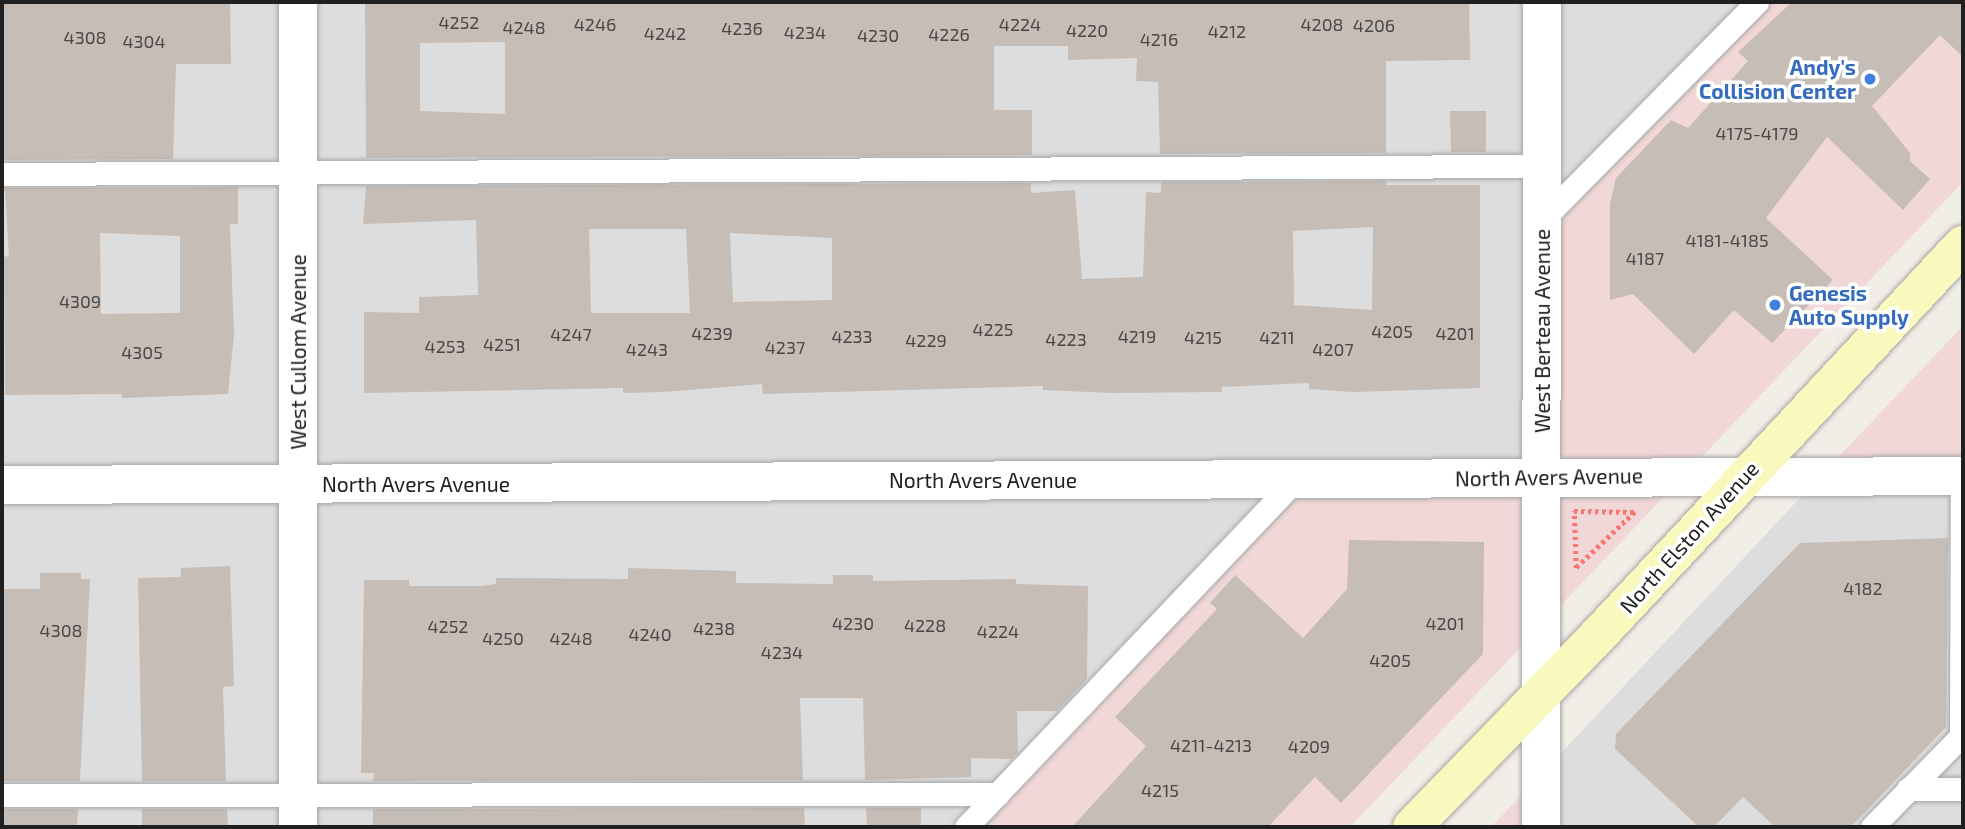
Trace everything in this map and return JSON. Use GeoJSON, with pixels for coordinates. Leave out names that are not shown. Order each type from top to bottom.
{"type":"FeatureCollection","features":[{"type":"Feature","properties":{"kind":"main road","name":"North Elston Avenue"},"geometry":{"type":"LineString","coordinates":[[1412,827],[1963,245]]}},
{"type":"Feature","properties":{"kind":"street","name":"West Cullom Avenue"},"geometry":{"type":"LineString","coordinates":[[298,2],[298,810]]}},
{"type":"Feature","properties":{"kind":"street","name":"West Berteau Avenue"},"geometry":{"type":"LineString","coordinates":[[1542,2],[1542,827]]}},
{"type":"Feature","properties":{"kind":"street","name":"North Avers Avenue"},"geometry":{"type":"LineString","coordinates":[[2,485],[1296,479],[1745,474],[1962,476]]}},
{"type":"Feature","properties":{"kind":"lane"},"geometry":{"type":"LineString","coordinates":[[1542,220],[1757,2]]}},
{"type":"Feature","properties":{"kind":"lane"},"geometry":{"type":"LineString","coordinates":[[2,174],[298,170],[1542,166]]}},
{"type":"Feature","properties":{"kind":"lane"},"geometry":{"type":"LineString","coordinates":[[1871,827],[1961,736],[1962,476]]}},
{"type":"Feature","properties":{"kind":"lane"},"geometry":{"type":"LineString","coordinates":[[966,827],[1296,479]]}},
{"type":"Feature","properties":{"kind":"lane"},"geometry":{"type":"LineString","coordinates":[[1908,789],[1963,789]]}},
{"type":"Feature","properties":{"kind":"lane"},"geometry":{"type":"LineString","coordinates":[[2,795],[298,810],[998,794]]}},
{"type":"Feature","properties":{"kind":"path"},"geometry":{"type":"LineString","coordinates":[[1574,511],[1634,512],[1608,538],[1576,568],[1574,511]]}},
{"type":"Feature","properties":{"kind":"shaded area"},"geometry":{"type":"Polygon","coordinates":[[[2,2],[1762,2],[1546,484],[974,827],[2,827],[2,2]]]}},
{"type":"Feature","properties":{"kind":"shaded area"},"geometry":{"type":"Polygon","coordinates":[[[1762,2],[1963,2],[1963,182],[1350,827],[974,827],[1296,484],[1546,484],[1549,222],[1762,2]]]}},
{"type":"Feature","properties":{"kind":"shaded area"},"geometry":{"type":"Polygon","coordinates":[[[1963,326],[1963,469],[1826,470],[1963,326]]]}},
{"type":"Feature","properties":{"kind":"shaded area"},"geometry":{"type":"Polygon","coordinates":[[[1963,469],[1963,827],[1535,827],[1536,780],[1826,470],[1963,469]]]}},
{"type":"Feature","properties":{"kind":"shaded area"},"geometry":{"type":"Polygon","coordinates":[[[1536,780],[1535,827],[1491,827],[1536,780]]]}},
{"type":"Feature","properties":{"kind":"building"},"geometry":{"type":"Polygon","coordinates":[[[2,2],[230,2],[231,64],[176,64],[173,159],[3,160],[2,2]]]}},
{"type":"Feature","properties":{"kind":"building"},"geometry":{"type":"Polygon","coordinates":[[[365,2],[1469,2],[1470,60],[1386,61],[1386,153],[1160,154],[1158,82],[1136,81],[1137,58],[1068,60],[1068,46],[994,46],[994,110],[1032,110],[1032,155],[366,158],[365,2]],[[505,42],[420,43],[420,111],[505,114],[505,42]]]}},
{"type":"Feature","properties":{"kind":"building"},"geometry":{"type":"Polygon","coordinates":[[[1792,2],[1963,2],[1963,57],[1940,35],[1872,106],[1910,153],[1910,161],[1930,179],[1903,210],[1827,137],[1766,218],[1833,280],[1772,343],[1734,310],[1694,354],[1633,294],[1610,300],[1610,204],[1616,178],[1671,120],[1688,128],[1748,61],[1738,52],[1792,2]]]}},
{"type":"Feature","properties":{"kind":"building"},"geometry":{"type":"Polygon","coordinates":[[[1450,111],[1486,111],[1486,152],[1451,152],[1450,111]]]}},
{"type":"Feature","properties":{"kind":"building"},"geometry":{"type":"Polygon","coordinates":[[[1386,181],[1386,185],[1480,185],[1480,388],[1353,392],[1309,389],[1309,383],[1222,387],[1222,392],[1112,393],[1043,390],[1043,386],[763,394],[762,384],[623,393],[623,388],[364,393],[364,312],[419,313],[419,297],[478,295],[476,220],[363,224],[366,186],[1031,183],[1031,193],[1075,190],[1082,279],[1143,277],[1146,192],[1161,193],[1161,182],[1386,181]],[[1373,227],[1293,231],[1294,305],[1372,310],[1373,227]],[[589,229],[591,313],[690,313],[686,229],[589,229]],[[730,233],[733,302],[832,300],[832,238],[730,233]]]}},
{"type":"Feature","properties":{"kind":"building"},"geometry":{"type":"Polygon","coordinates":[[[238,187],[238,224],[230,224],[234,335],[228,394],[122,398],[122,394],[5,395],[4,256],[9,257],[5,188],[238,187]],[[100,233],[101,314],[180,313],[180,236],[100,233]]]}},
{"type":"Feature","properties":{"kind":"building"},"geometry":{"type":"Polygon","coordinates":[[[1948,538],[1946,727],[1851,827],[1775,827],[1743,797],[1714,827],[1699,827],[1615,749],[1616,734],[1800,543],[1948,538]]]}},
{"type":"Feature","properties":{"kind":"building"},"geometry":{"type":"Polygon","coordinates":[[[1349,540],[1484,542],[1483,654],[1341,803],[1315,777],[1268,827],[1072,827],[1146,746],[1115,717],[1217,609],[1210,603],[1235,575],[1303,638],[1347,589],[1349,540]]]}},
{"type":"Feature","properties":{"kind":"building"},"geometry":{"type":"Polygon","coordinates":[[[230,566],[234,686],[223,687],[226,781],[142,781],[138,578],[181,577],[181,568],[230,566]]]}},
{"type":"Feature","properties":{"kind":"building"},"geometry":{"type":"Polygon","coordinates":[[[628,568],[736,571],[736,583],[833,584],[833,575],[873,575],[873,581],[1016,579],[1016,584],[1088,586],[1087,679],[1057,711],[1017,711],[1018,752],[1012,759],[971,758],[971,777],[865,780],[863,698],[800,698],[803,780],[373,781],[374,773],[361,773],[364,580],[409,580],[409,586],[482,586],[496,584],[496,578],[628,579],[628,568]]]}},
{"type":"Feature","properties":{"kind":"building"},"geometry":{"type":"Polygon","coordinates":[[[40,573],[81,573],[81,579],[90,579],[80,781],[2,781],[2,589],[40,589],[40,573]]]}},
{"type":"Feature","properties":{"kind":"building"},"geometry":{"type":"Polygon","coordinates":[[[804,808],[805,827],[373,827],[373,809],[804,808]]]}},
{"type":"Feature","properties":{"kind":"building"},"geometry":{"type":"Polygon","coordinates":[[[866,808],[921,808],[921,827],[867,827],[866,808]]]}},
{"type":"Feature","properties":{"kind":"building"},"geometry":{"type":"Polygon","coordinates":[[[2,809],[78,809],[77,827],[2,827],[2,809]]]}},
{"type":"Feature","properties":{"kind":"building"},"geometry":{"type":"Polygon","coordinates":[[[142,809],[227,809],[228,827],[142,827],[142,809]]]}},
{"type":"Feature","properties":{"kind":"place","name":"Andy's Collision Center"},"geometry":{"type":"Point","coordinates":[1870,79]}},
{"type":"Feature","properties":{"kind":"place","name":"Genesis Auto Supply"},"geometry":{"type":"Point","coordinates":[1775,305]}}]}
